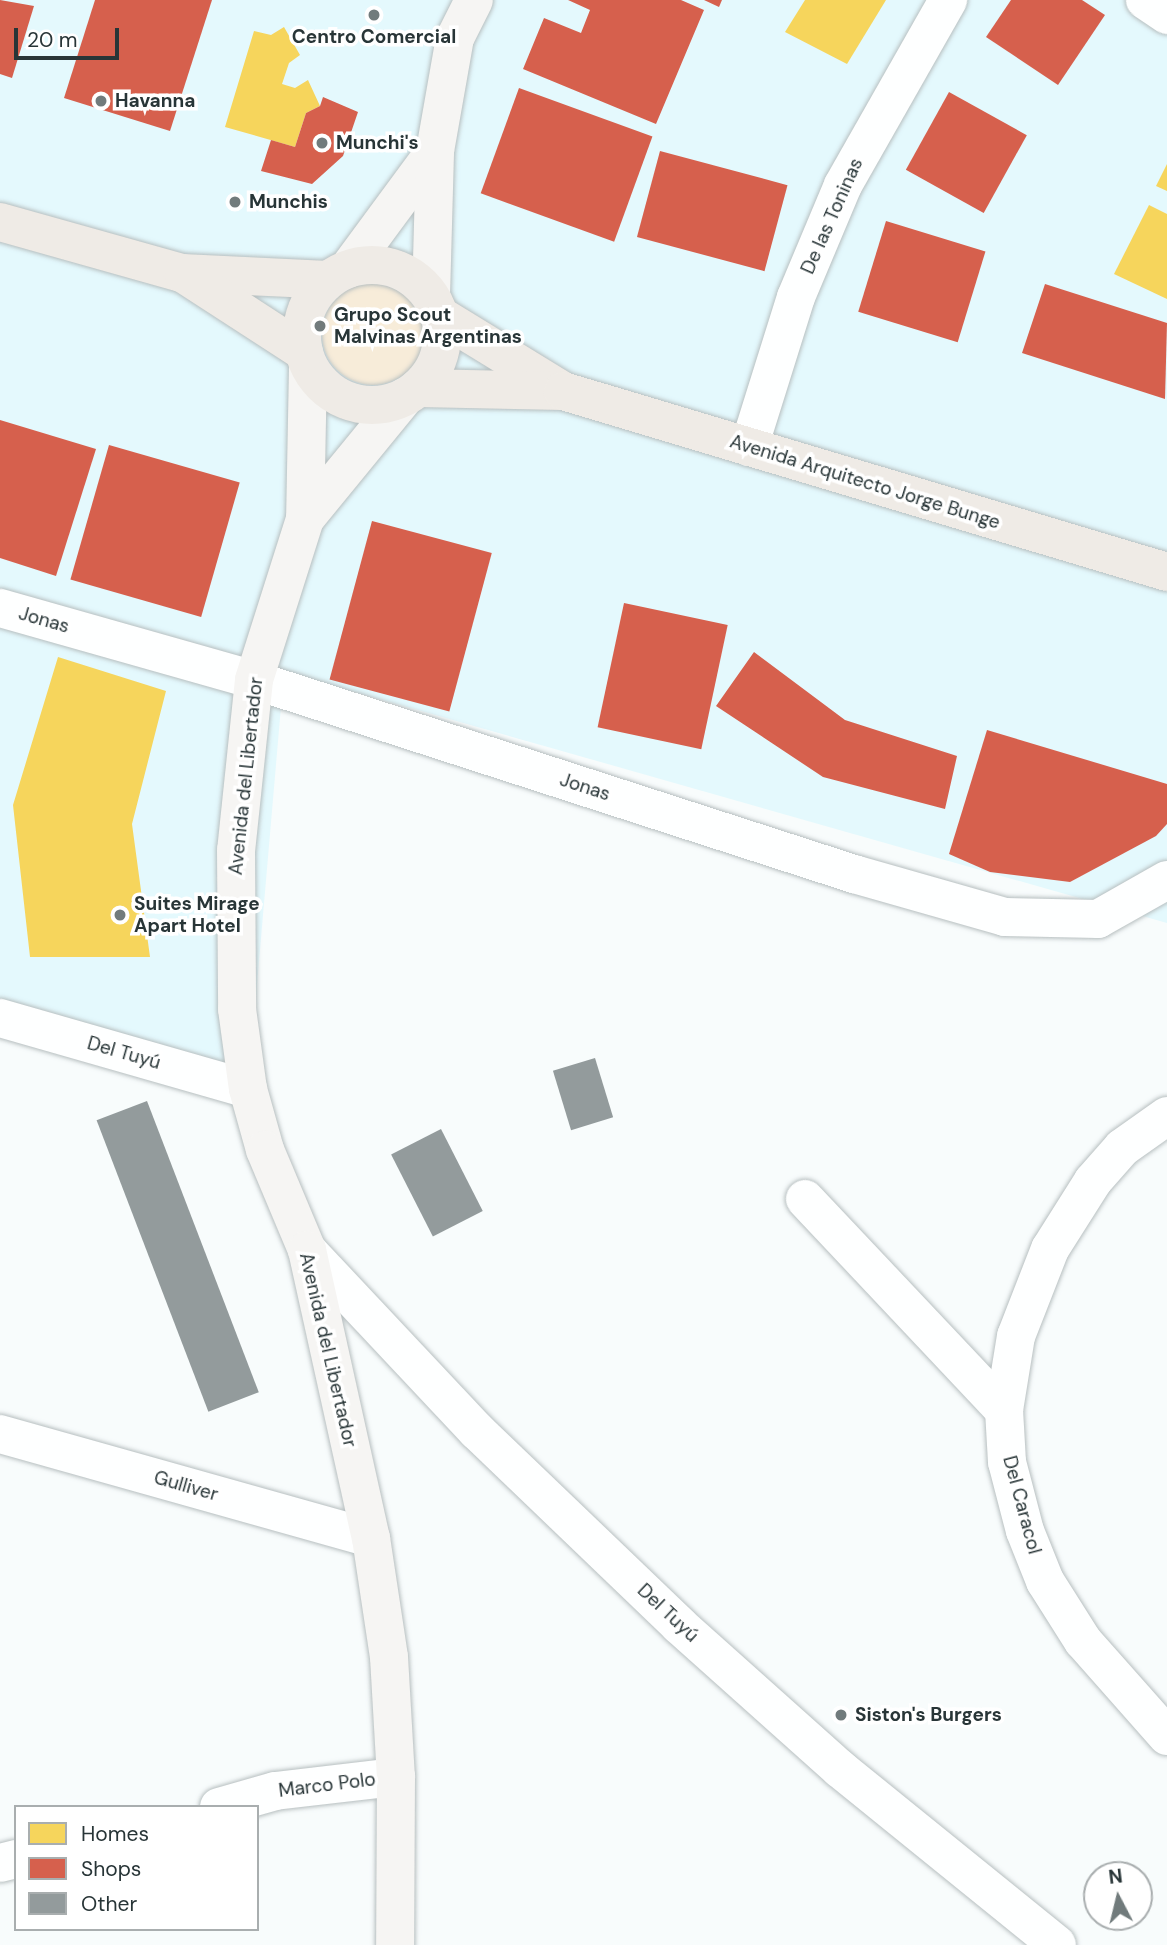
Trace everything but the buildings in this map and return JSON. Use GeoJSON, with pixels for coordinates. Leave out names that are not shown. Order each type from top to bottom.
{"type":"FeatureCollection","features":[{"type":"Feature","properties":{"kind":"main road"},"geometry":{"type":"LineString","coordinates":[[182,273],[306,360],[320,384],[358,403],[378,404],[412,393],[439,355],[435,306],[435,151],[455,38],[474,0]]}},
{"type":"Feature","properties":{"kind":"main road"},"geometry":{"type":"LineString","coordinates":[[306,360],[305,313],[435,151]]}},
{"type":"Feature","properties":{"kind":"main road"},"geometry":{"type":"LineString","coordinates":[[0,222],[182,273],[338,274],[366,265],[394,269],[419,282],[435,306]]}},
{"type":"Feature","properties":{"kind":"main road","name":"Avenida Arquitecto Jorge Bunge"},"geometry":{"type":"LineString","coordinates":[[435,306],[563,391],[1166,567]]}},
{"type":"Feature","properties":{"kind":"main road","name":"Avenida del Libertador"},"geometry":{"type":"LineString","coordinates":[[306,360],[305,519],[254,680],[236,850],[233,926],[237,1009],[248,1089],[265,1150],[307,1250],[371,1538],[389,1657],[396,1777],[395,1945]]}},
{"type":"Feature","properties":{"kind":"main road","name":"Avenida Arquitecto Jorge Bunge"},"geometry":{"type":"LineString","coordinates":[[412,393],[563,391]]}},
{"type":"Feature","properties":{"kind":"main road","name":"Avenida del Libertador"},"geometry":{"type":"LineString","coordinates":[[305,519],[412,393]]}},
{"type":"Feature","properties":{"kind":"street","name":"De las Toninas"},"geometry":{"type":"LineString","coordinates":[[749,447],[796,296],[843,185],[948,0]]}},
{"type":"Feature","properties":{"kind":"street"},"geometry":{"type":"LineString","coordinates":[[1145,0],[1167,15]]}},
{"type":"Feature","properties":{"kind":"street","name":"Jonas"},"geometry":{"type":"LineString","coordinates":[[0,608],[254,680],[854,874],[1004,917],[1098,919],[1167,880]]}},
{"type":"Feature","properties":{"kind":"street","name":"Del Tuyú"},"geometry":{"type":"LineString","coordinates":[[0,1018],[248,1089]]}},
{"type":"Feature","properties":{"kind":"street","name":"Del Caracol"},"geometry":{"type":"LineString","coordinates":[[1167,1116],[1122,1148],[1093,1181],[1050,1249],[1016,1336],[1003,1410],[1007,1462],[1025,1531],[1045,1581],[1083,1641],[1167,1736]]}},
{"type":"Feature","properties":{"kind":"street"},"geometry":{"type":"LineString","coordinates":[[805,1199],[1003,1410]]}},
{"type":"Feature","properties":{"kind":"street","name":"Del Tuyú"},"geometry":{"type":"LineString","coordinates":[[307,1250],[477,1431],[679,1625],[840,1769],[1057,1945]]}},
{"type":"Feature","properties":{"kind":"street","name":"Gulliver"},"geometry":{"type":"LineString","coordinates":[[0,1434],[371,1538]]}},
{"type":"Feature","properties":{"kind":"street","name":"Marco Polo"},"geometry":{"type":"LineString","coordinates":[[226,1805],[275,1791],[396,1777]]}},
{"type":"Feature","properties":{"kind":"shaded area"},"geometry":{"type":"Polygon","coordinates":[[[0,0],[1145,0],[1167,15],[1167,923],[284,672],[248,1089],[0,1021],[0,0]]]}},
{"type":"Feature","properties":{"kind":"shaded area"},"geometry":{"type":"Polygon","coordinates":[[[373,283],[393,287],[409,298],[420,314],[424,334],[420,354],[409,370],[393,381],[373,385],[353,381],[337,370],[326,354],[322,334],[326,314],[337,298],[353,287],[373,283]]]}},
{"type":"Feature","properties":{"kind":"place","name":"Centro Comercial"},"geometry":{"type":"Point","coordinates":[374,15]}},
{"type":"Feature","properties":{"kind":"place","name":"Havanna"},"geometry":{"type":"Point","coordinates":[101,101]}},
{"type":"Feature","properties":{"kind":"place","name":"Munchi's"},"geometry":{"type":"Point","coordinates":[322,143]}},
{"type":"Feature","properties":{"kind":"place","name":"Munchis"},"geometry":{"type":"Point","coordinates":[235,202]}},
{"type":"Feature","properties":{"kind":"place","name":"Grupo Scout Malvinas Argentinas"},"geometry":{"type":"Point","coordinates":[320,326]}},
{"type":"Feature","properties":{"kind":"place","name":"Suites Mirage Apart Hotel"},"geometry":{"type":"Point","coordinates":[120,915]}},
{"type":"Feature","properties":{"kind":"place","name":"Siston's Burgers"},"geometry":{"type":"Point","coordinates":[841,1715]}}]}
